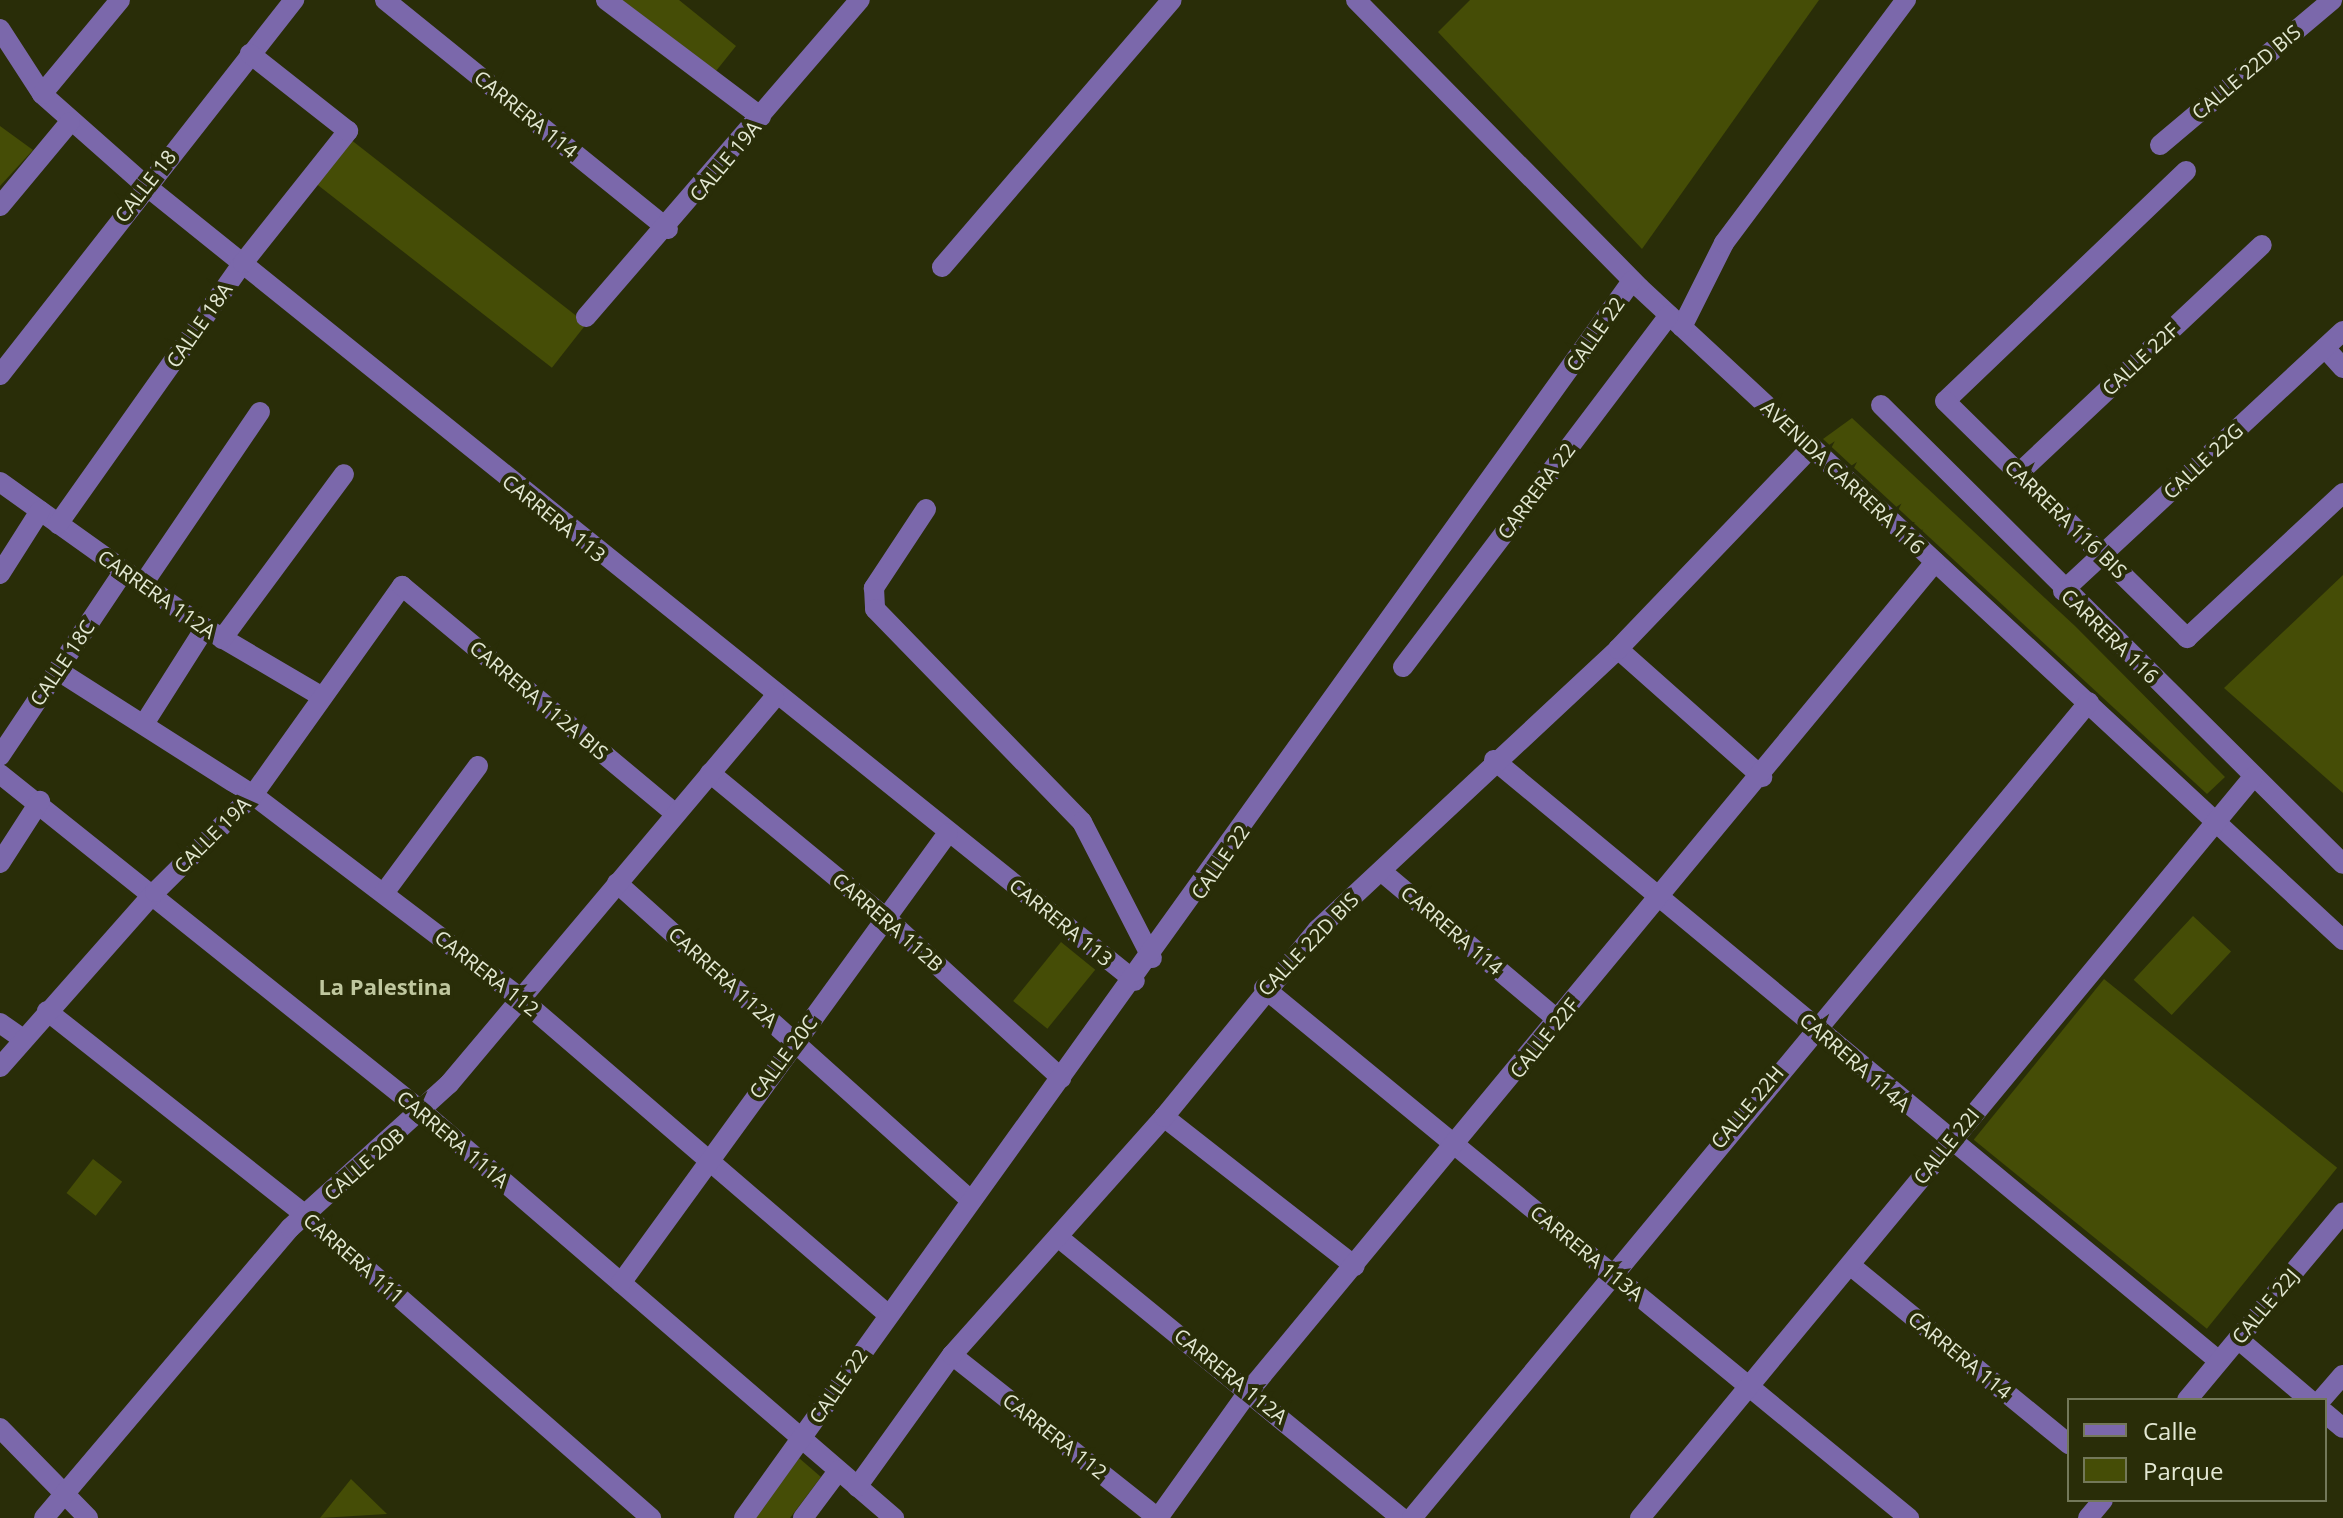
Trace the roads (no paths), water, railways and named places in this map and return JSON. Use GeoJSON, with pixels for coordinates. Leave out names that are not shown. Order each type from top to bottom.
{"type":"FeatureCollection","features":[{"type":"Feature","properties":{"kind":"street"},"geometry":{"type":"LineString","coordinates":[[42,94],[120,0]]}},
{"type":"Feature","properties":{"kind":"street","name":"CALLE 18"},"geometry":{"type":"LineString","coordinates":[[2,369],[294,0]]}},
{"type":"Feature","properties":{"kind":"street","name":"CARRERA 114"},"geometry":{"type":"LineString","coordinates":[[385,0],[668,229]]}},
{"type":"Feature","properties":{"kind":"street"},"geometry":{"type":"LineString","coordinates":[[606,0],[761,117]]}},
{"type":"Feature","properties":{"kind":"street","name":"CALLE 19A"},"geometry":{"type":"LineString","coordinates":[[586,317],[668,229],[860,0]]}},
{"type":"Feature","properties":{"kind":"street"},"geometry":{"type":"LineString","coordinates":[[942,267],[1172,0]]}},
{"type":"Feature","properties":{"kind":"street","name":"AVENIDA CARRERA 116"},"geometry":{"type":"LineString","coordinates":[[1356,0],[1632,281],[2343,940]]}},
{"type":"Feature","properties":{"kind":"street","name":"CARRERA 22"},"geometry":{"type":"LineString","coordinates":[[1403,667],[1675,321],[1724,243],[1906,0]]}},
{"type":"Feature","properties":{"kind":"street","name":"CALLE 22D BIS"},"geometry":{"type":"LineString","coordinates":[[2160,145],[2332,0]]}},
{"type":"Feature","properties":{"kind":"street","name":"CARRERA 113"},"geometry":{"type":"LineString","coordinates":[[0,29],[42,94],[70,122],[145,185],[774,698],[1135,981]]}},
{"type":"Feature","properties":{"kind":"street","name":"CALLE 18A"},"geometry":{"type":"LineString","coordinates":[[58,524],[243,263],[348,131],[250,54]]}},
{"type":"Feature","properties":{"kind":"street"},"geometry":{"type":"LineString","coordinates":[[0,206],[70,122]]}},
{"type":"Feature","properties":{"kind":"street","name":"CARRERA 116 BIS"},"geometry":{"type":"LineString","coordinates":[[2186,171],[1945,401],[2187,638],[2343,493]]}},
{"type":"Feature","properties":{"kind":"street","name":"CALLE 22F"},"geometry":{"type":"LineString","coordinates":[[2019,473],[2262,245]]}},
{"type":"Feature","properties":{"kind":"street","name":"CALLE 22"},"geometry":{"type":"LineString","coordinates":[[744,1518],[970,1200],[1152,958],[1632,281]]}},
{"type":"Feature","properties":{"kind":"street","name":"CALLE 22G"},"geometry":{"type":"LineString","coordinates":[[2063,591],[2343,331]]}},
{"type":"Feature","properties":{"kind":"street"},"geometry":{"type":"LineString","coordinates":[[2325,348],[2343,368]]}},
{"type":"Feature","properties":{"kind":"street","name":"CARRERA 116"},"geometry":{"type":"LineString","coordinates":[[1881,405],[2063,591],[2343,864]]}},
{"type":"Feature","properties":{"kind":"street"},"geometry":{"type":"LineString","coordinates":[[143,584],[260,412]]}},
{"type":"Feature","properties":{"kind":"street","name":"CALLE 22D BIS"},"geometry":{"type":"LineString","coordinates":[[857,1487],[952,1355],[1164,1117],[1264,988],[1494,760],[1618,649],[1811,448]]}},
{"type":"Feature","properties":{"kind":"street"},"geometry":{"type":"LineString","coordinates":[[144,724],[213,633],[344,474]]}},
{"type":"Feature","properties":{"kind":"street","name":"CARRERA 112A"},"geometry":{"type":"LineString","coordinates":[[0,482],[213,633],[321,696]]}},
{"type":"Feature","properties":{"kind":"street"},"geometry":{"type":"LineString","coordinates":[[926,509],[874,588],[875,609],[1082,822],[1152,958]]}},
{"type":"Feature","properties":{"kind":"street"},"geometry":{"type":"LineString","coordinates":[[0,574],[40,511]]}},
{"type":"Feature","properties":{"kind":"street","name":"CALLE 22F"},"geometry":{"type":"LineString","coordinates":[[1158,1518],[1249,1391],[1762,777],[1935,562]]}},
{"type":"Feature","properties":{"kind":"street","name":"CALLE 18C"},"geometry":{"type":"LineString","coordinates":[[0,756],[124,571]]}},
{"type":"Feature","properties":{"kind":"street","name":"CALLE 19A"},"geometry":{"type":"LineString","coordinates":[[0,1067],[155,892],[253,795],[402,586]]}},
{"type":"Feature","properties":{"kind":"street","name":"CARRERA 112A BIS"},"geometry":{"type":"LineString","coordinates":[[402,586],[676,814]]}},
{"type":"Feature","properties":{"kind":"street"},"geometry":{"type":"LineString","coordinates":[[1618,649],[1762,777]]}},
{"type":"Feature","properties":{"kind":"street","name":"CARRERA 112"},"geometry":{"type":"LineString","coordinates":[[57,670],[253,795],[520,998],[708,1155],[888,1314]]}},
{"type":"Feature","properties":{"kind":"street","name":"CALLE 20B"},"geometry":{"type":"LineString","coordinates":[[44,1518],[305,1215],[423,1112],[774,698]]}},
{"type":"Feature","properties":{"kind":"street","name":"CALLE 22H"},"geometry":{"type":"LineString","coordinates":[[1412,1518],[1815,1025],[2089,702]]}},
{"type":"Feature","properties":{"kind":"street","name":"CARRERA 114A"},"geometry":{"type":"LineString","coordinates":[[1494,760],[1815,1025],[1948,1143],[2219,1361]]}},
{"type":"Feature","properties":{"kind":"street"},"geometry":{"type":"LineString","coordinates":[[384,893],[478,766]]}},
{"type":"Feature","properties":{"kind":"street","name":"CARRERA 112B"},"geometry":{"type":"LineString","coordinates":[[710,773],[887,919],[1061,1078]]}},
{"type":"Feature","properties":{"kind":"street","name":"CARRERA 111A"},"geometry":{"type":"LineString","coordinates":[[0,774],[40,801],[155,892],[423,1112],[894,1518]]}},
{"type":"Feature","properties":{"kind":"street","name":"CALLE 22I"},"geometry":{"type":"LineString","coordinates":[[1646,1516],[1748,1386],[2213,821],[2253,777]]}},
{"type":"Feature","properties":{"kind":"street"},"geometry":{"type":"LineString","coordinates":[[0,863],[40,801]]}},
{"type":"Feature","properties":{"kind":"street","name":"CALLE 20C"},"geometry":{"type":"LineString","coordinates":[[621,1283],[708,1155],[887,919],[948,833]]}},
{"type":"Feature","properties":{"kind":"street","name":"CARRERA 114"},"geometry":{"type":"LineString","coordinates":[[1381,871],[1559,1021]]}},
{"type":"Feature","properties":{"kind":"street","name":"CARRERA 112A"},"geometry":{"type":"LineString","coordinates":[[617,883],[970,1200]]}},
{"type":"Feature","properties":{"kind":"street","name":"CARRERA 113A"},"geometry":{"type":"LineString","coordinates":[[1264,988],[1909,1518]]}},
{"type":"Feature","properties":{"kind":"street","name":"CARRERA 111"},"geometry":{"type":"LineString","coordinates":[[47,1011],[305,1215],[651,1518]]}},
{"type":"Feature","properties":{"kind":"street"},"geometry":{"type":"LineString","coordinates":[[0,1023],[23,1039]]}},
{"type":"Feature","properties":{"kind":"street"},"geometry":{"type":"LineString","coordinates":[[1164,1117],[1355,1266]]}},
{"type":"Feature","properties":{"kind":"street","name":"CALLE 22J"},"geometry":{"type":"LineString","coordinates":[[2189,1398],[2343,1213]]}},
{"type":"Feature","properties":{"kind":"street","name":"CARRERA 112A"},"geometry":{"type":"LineString","coordinates":[[1058,1237],[1401,1518]]}},
{"type":"Feature","properties":{"kind":"street","name":"CARRERA 114"},"geometry":{"type":"LineString","coordinates":[[1850,1265],[2067,1442]]}},
{"type":"Feature","properties":{"kind":"street"},"geometry":{"type":"LineString","coordinates":[[2238,1339],[2308,1398]]}},
{"type":"Feature","properties":{"kind":"street","name":"CARRERA 112"},"geometry":{"type":"LineString","coordinates":[[952,1355],[1158,1518]]}},
{"type":"Feature","properties":{"kind":"street"},"geometry":{"type":"LineString","coordinates":[[2323,1398],[2343,1375]]}},
{"type":"Feature","properties":{"kind":"street"},"geometry":{"type":"LineString","coordinates":[[2327,1415],[2343,1428]]}},
{"type":"Feature","properties":{"kind":"street"},"geometry":{"type":"LineString","coordinates":[[0,1428],[88,1518]]}},
{"type":"Feature","properties":{"kind":"street"},"geometry":{"type":"LineString","coordinates":[[803,1518],[838,1471]]}},
{"type":"Feature","properties":{"kind":"street"},"geometry":{"type":"LineString","coordinates":[[2088,1518],[2101,1502]]}},
{"type":"Feature","properties":{"kind":"district","name":"La Palestina"},"geometry":{"type":"Point","coordinates":[385,987]}}]}
